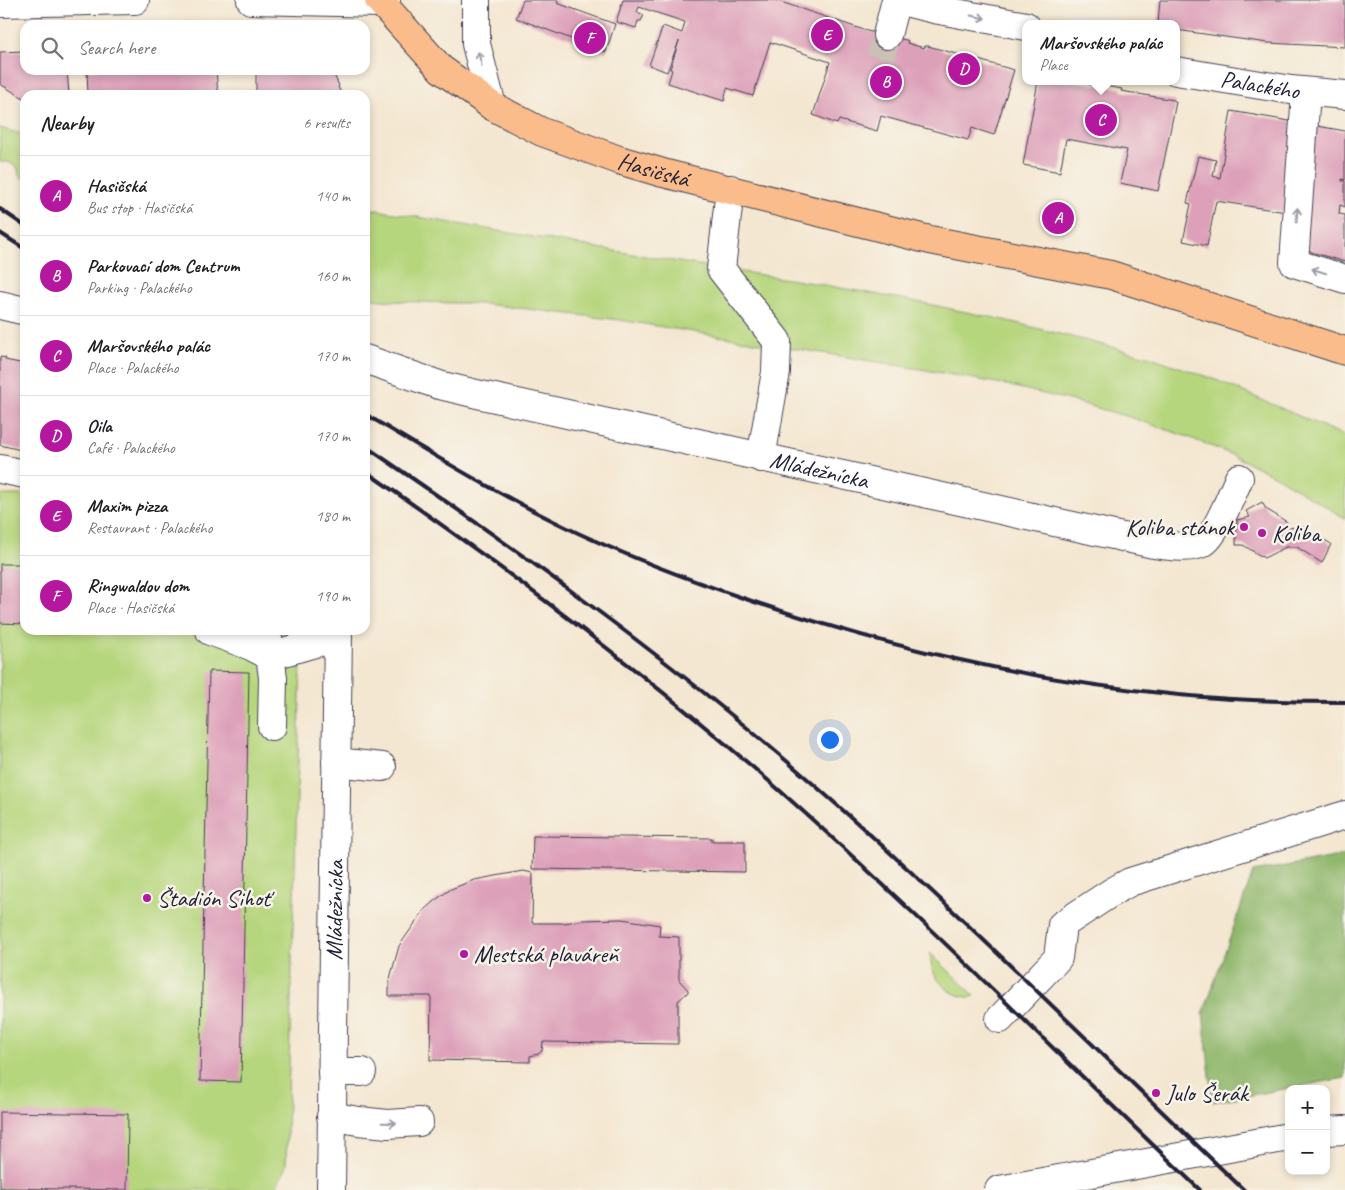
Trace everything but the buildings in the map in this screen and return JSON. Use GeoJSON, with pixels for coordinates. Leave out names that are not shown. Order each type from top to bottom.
{"type":"FeatureCollection","features":[{"type":"Feature","properties":{"kind":"main road","name":"Hasičská"},"geometry":{"type":"LineString","coordinates":[[382,1],[441,69],[492,106],[542,132],[619,160],[663,173],[930,240],[1111,275],[1345,351]]}},
{"type":"Feature","properties":{"kind":"street"},"geometry":{"type":"LineString","coordinates":[[0,4],[135,0]]}},
{"type":"Feature","properties":{"kind":"street"},"geometry":{"type":"LineString","coordinates":[[251,0],[382,1]]}},
{"type":"Feature","properties":{"kind":"street"},"geometry":{"type":"LineString","coordinates":[[476,0],[476,44],[492,106]]}},
{"type":"Feature","properties":{"kind":"street"},"geometry":{"type":"LineString","coordinates":[[887,35],[896,0],[1022,25]]}},
{"type":"Feature","properties":{"kind":"street","name":"Palackého"},"geometry":{"type":"LineString","coordinates":[[1180,72],[1282,89],[1345,95]]}},
{"type":"Feature","properties":{"kind":"street"},"geometry":{"type":"LineString","coordinates":[[1306,92],[1294,263],[1345,279]]}},
{"type":"Feature","properties":{"kind":"street"},"geometry":{"type":"LineString","coordinates":[[730,189],[721,269],[777,341],[776,372],[760,458]]}},
{"type":"Feature","properties":{"kind":"street"},"geometry":{"type":"LineString","coordinates":[[0,305],[20,309]]}},
{"type":"Feature","properties":{"kind":"street","name":"Mládežnícka"},"geometry":{"type":"LineString","coordinates":[[370,361],[458,390],[1154,544],[1192,546],[1203,543],[1211,536],[1239,478]]}},
{"type":"Feature","properties":{"kind":"street"},"geometry":{"type":"LineString","coordinates":[[0,469],[20,473]]}},
{"type":"Feature","properties":{"kind":"street"},"geometry":{"type":"LineString","coordinates":[[221,635],[251,646],[318,642],[337,636]]}},
{"type":"Feature","properties":{"kind":"street","name":"Mládežnícka"},"geometry":{"type":"LineString","coordinates":[[333,1188],[331,1116],[337,636]]}},
{"type":"Feature","properties":{"kind":"street"},"geometry":{"type":"LineString","coordinates":[[269,645],[273,678],[272,726]]}},
{"type":"Feature","properties":{"kind":"street"},"geometry":{"type":"LineString","coordinates":[[336,762],[382,767]]}},
{"type":"Feature","properties":{"kind":"street"},"geometry":{"type":"LineString","coordinates":[[1000,1020],[1058,958],[1062,925],[1112,892],[1130,882],[1345,815]]}},
{"type":"Feature","properties":{"kind":"street"},"geometry":{"type":"LineString","coordinates":[[332,1072],[362,1072]]}},
{"type":"Feature","properties":{"kind":"street"},"geometry":{"type":"LineString","coordinates":[[331,1116],[388,1124],[419,1122]]}},
{"type":"Feature","properties":{"kind":"street"},"geometry":{"type":"LineString","coordinates":[[1330,1131],[1345,1130]]}},
{"type":"Feature","properties":{"kind":"street"},"geometry":{"type":"LineString","coordinates":[[999,1190],[1285,1138]]}},
{"type":"Feature","properties":{"kind":"green space"},"geometry":{"type":"Polygon","coordinates":[[[0,128],[20,134],[20,176],[18,168],[9,162],[0,162],[0,128]]]}},
{"type":"Feature","properties":{"kind":"green space"},"geometry":{"type":"Polygon","coordinates":[[[370,209],[813,283],[1004,320],[1151,357],[1216,380],[1345,436],[1345,518],[1279,478],[1233,455],[1188,437],[1129,417],[1002,384],[620,320],[485,304],[370,299],[370,209]]]}},
{"type":"Feature","properties":{"kind":"green space","name":"Štadión Sihoť"},"geometry":{"type":"Polygon","coordinates":[[[0,495],[20,495],[20,635],[302,635],[286,1166],[275,1190],[0,1190],[0,495]]]}},
{"type":"Feature","properties":{"kind":"green space"},"geometry":{"type":"Polygon","coordinates":[[[1345,855],[1345,1078],[1306,1085],[1285,1085],[1285,1089],[1213,1102],[1203,1014],[1253,872],[1345,855]]]}},
{"type":"Feature","properties":{"kind":"green space"},"geometry":{"type":"Polygon","coordinates":[[[930,953],[975,996],[957,995],[946,988],[934,973],[930,953]]]}},
{"type":"Feature","properties":{"kind":"tunnel"},"geometry":{"type":"LineString","coordinates":[[880,58],[887,35]]}},
{"type":"Feature","properties":{"kind":"railway"},"geometry":{"type":"LineString","coordinates":[[0,209],[20,223]]}},
{"type":"Feature","properties":{"kind":"railway"},"geometry":{"type":"LineString","coordinates":[[0,233],[20,246]]}},
{"type":"Feature","properties":{"kind":"railway"},"geometry":{"type":"LineString","coordinates":[[370,417],[497,491],[550,520],[598,542],[639,560],[701,583],[796,616],[850,632],[958,660],[1068,681],[1123,689],[1220,698],[1345,702]]}},
{"type":"Feature","properties":{"kind":"railway"},"geometry":{"type":"LineString","coordinates":[[370,449],[531,562],[639,642],[796,769],[967,924],[1244,1190]]}},
{"type":"Feature","properties":{"kind":"railway"},"geometry":{"type":"LineString","coordinates":[[370,475],[576,624],[729,746],[832,837],[991,987],[1200,1190]]}},
{"type":"Feature","properties":{"kind":"place","name":"Maxim pizza"},"geometry":{"type":"Point","coordinates":[827,35]}},
{"type":"Feature","properties":{"kind":"place","name":"Ringwaldov dom"},"geometry":{"type":"Point","coordinates":[590,38]}},
{"type":"Feature","properties":{"kind":"place","name":"Oila"},"geometry":{"type":"Point","coordinates":[964,69]}},
{"type":"Feature","properties":{"kind":"place","name":"Parkovací dom Centrum"},"geometry":{"type":"Point","coordinates":[886,82]}},
{"type":"Feature","properties":{"kind":"place","name":"Maršovského palác"},"geometry":{"type":"Point","coordinates":[1101,120]}},
{"type":"Feature","properties":{"kind":"place","name":"Hasičská"},"geometry":{"type":"Point","coordinates":[1058,218]}},
{"type":"Feature","properties":{"kind":"place","name":"Koliba stánok"},"geometry":{"type":"Point","coordinates":[1244,527]}},
{"type":"Feature","properties":{"kind":"place","name":"Koliba"},"geometry":{"type":"Point","coordinates":[1262,533]}},
{"type":"Feature","properties":{"kind":"place","name":"Štadión Sihoť"},"geometry":{"type":"Point","coordinates":[147,898]}},
{"type":"Feature","properties":{"kind":"place","name":"Mestská plaváreň"},"geometry":{"type":"Point","coordinates":[464,954]}},
{"type":"Feature","properties":{"kind":"place","name":"Julo Šerák"},"geometry":{"type":"Point","coordinates":[1156,1093]}}]}
